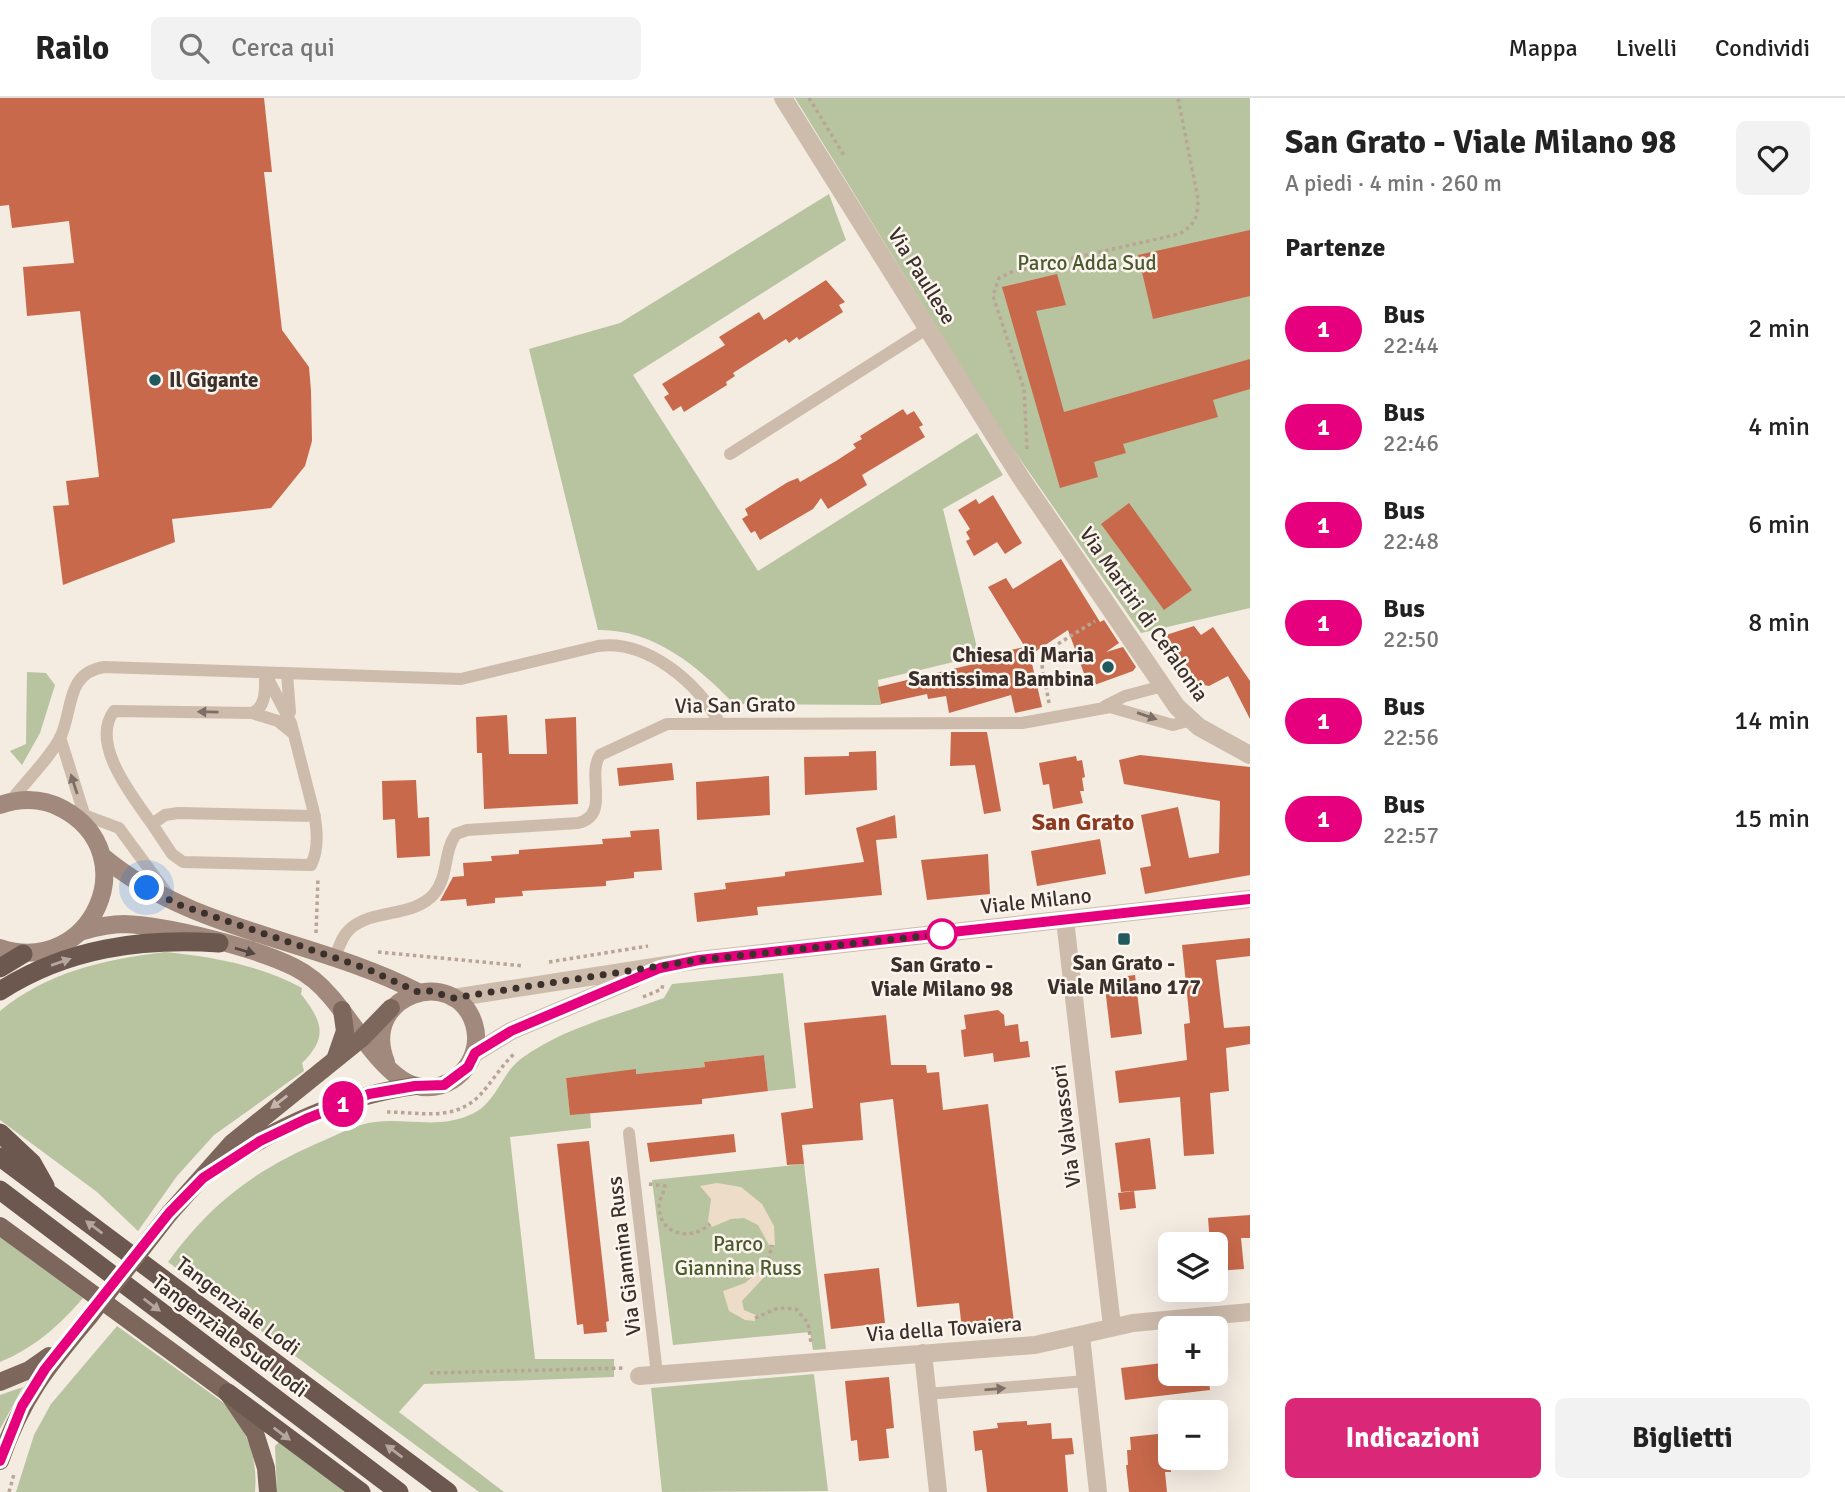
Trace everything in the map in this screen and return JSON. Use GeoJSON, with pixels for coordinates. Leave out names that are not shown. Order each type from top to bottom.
{"type":"FeatureCollection","features":[{"type":"Feature","properties":{"kind":"highway"},"geometry":{"type":"LineString","coordinates":[[0,991],[52,965],[97,950],[169,940],[219,943]]}},
{"type":"Feature","properties":{"kind":"highway"},"geometry":{"type":"LineString","coordinates":[[0,968],[23,954]]}},
{"type":"Feature","properties":{"kind":"highway"},"geometry":{"type":"LineString","coordinates":[[0,1133],[32,1163],[51,1195]]}},
{"type":"Feature","properties":{"kind":"highway","name":"Tangenziale Lodi"},"geometry":{"type":"LineString","coordinates":[[0,1157],[448,1492]]}},
{"type":"Feature","properties":{"kind":"highway","name":"Tangenziale Sud Lodi"},"geometry":{"type":"LineString","coordinates":[[0,1190],[400,1492]]}},
{"type":"Feature","properties":{"kind":"highway"},"geometry":{"type":"LineString","coordinates":[[228,1393],[361,1492]]}},
{"type":"Feature","properties":{"kind":"main road"},"geometry":{"type":"LineString","coordinates":[[0,948],[23,954],[45,952],[65,944],[82,931],[95,915],[103,896],[105,876],[102,856],[90,831],[75,815],[55,804],[32,799],[5,803]]}},
{"type":"Feature","properties":{"kind":"main road"},"geometry":{"type":"LineString","coordinates":[[102,856],[124,875],[177,904],[337,950],[418,992]]}},
{"type":"Feature","properties":{"kind":"main road"},"geometry":{"type":"LineString","coordinates":[[82,931],[104,925],[125,924],[219,943],[296,968],[319,984],[362,1038],[401,1079],[415,1086]]}},
{"type":"Feature","properties":{"kind":"main road"},"geometry":{"type":"LineString","coordinates":[[9,1462],[12,1427],[32,1388],[188,1190],[260,1118],[362,1038],[403,998],[430,991],[453,998],[466,1008],[474,1022],[475,1053],[458,1078],[444,1085],[415,1086],[369,1094],[306,1119],[229,1159],[188,1190]]}},
{"type":"Feature","properties":{"kind":"main road"},"geometry":{"type":"LineString","coordinates":[[386,1062],[380,1037],[383,1022],[391,1008]]}},
{"type":"Feature","properties":{"kind":"main road"},"geometry":{"type":"LineString","coordinates":[[333,1061],[343,1042],[342,1010]]}},
{"type":"Feature","properties":{"kind":"main road"},"geometry":{"type":"LineString","coordinates":[[0,1226],[228,1393],[255,1433],[266,1468],[268,1492]]}},
{"type":"Feature","properties":{"kind":"main road"},"geometry":{"type":"LineString","coordinates":[[0,1382],[29,1370],[66,1342]]}},
{"type":"Feature","properties":{"kind":"street","name":"Via Paullese"},"geometry":{"type":"LineString","coordinates":[[783,98],[1021,478]]}},
{"type":"Feature","properties":{"kind":"street","name":"Via Martiri di Cefalonia"},"geometry":{"type":"LineString","coordinates":[[1021,478],[1177,707],[1191,720],[1250,755]]}},
{"type":"Feature","properties":{"kind":"street","name":"Viale Milano"},"geometry":{"type":"LineString","coordinates":[[660,968],[699,960],[1250,899]]}},
{"type":"Feature","properties":{"kind":"street","name":"Via Valvassori"},"geometry":{"type":"LineString","coordinates":[[1065,920],[1112,1326]]}},
{"type":"Feature","properties":{"kind":"street"},"geometry":{"type":"LineString","coordinates":[[453,998],[660,968]]}},
{"type":"Feature","properties":{"kind":"street"},"geometry":{"type":"LineString","coordinates":[[475,1053],[511,1031],[660,968]]}},
{"type":"Feature","properties":{"kind":"street","name":"Via della Tovaiera"},"geometry":{"type":"LineString","coordinates":[[639,1376],[1035,1345],[1081,1336],[1112,1326],[1250,1312]]}},
{"type":"Feature","properties":{"kind":"street"},"geometry":{"type":"LineString","coordinates":[[1081,1336],[1098,1492]]}},
{"type":"Feature","properties":{"kind":"street"},"geometry":{"type":"LineString","coordinates":[[923,1353],[938,1492]]}},
{"type":"Feature","properties":{"kind":"lane"},"geometry":{"type":"LineString","coordinates":[[730,454],[928,328]]}},
{"type":"Feature","properties":{"kind":"lane"},"geometry":{"type":"LineString","coordinates":[[5,803],[60,737],[75,685],[86,672],[95,668],[461,680],[598,646],[619,645],[649,656],[676,674],[704,699],[720,724]]}},
{"type":"Feature","properties":{"kind":"lane"},"geometry":{"type":"LineString","coordinates":[[252,713],[259,710],[264,700],[265,673]]}},
{"type":"Feature","properties":{"kind":"lane"},"geometry":{"type":"LineString","coordinates":[[265,673],[293,729]]}},
{"type":"Feature","properties":{"kind":"lane"},"geometry":{"type":"LineString","coordinates":[[287,674],[293,729],[315,816],[315,854],[311,864],[183,862],[172,854],[114,766],[108,738],[111,714],[120,710],[252,713],[278,720],[293,729]]}},
{"type":"Feature","properties":{"kind":"lane","name":"Via San Grato"},"geometry":{"type":"LineString","coordinates":[[337,950],[357,924],[419,905],[434,893],[444,876],[450,844],[456,834],[467,830],[583,822],[596,808],[595,764],[605,750],[662,726],[1022,723],[1101,708],[1125,696],[1163,686]]}},
{"type":"Feature","properties":{"kind":"lane","name":"Via San Grato"},"geometry":{"type":"LineString","coordinates":[[1101,708],[1126,709],[1173,725],[1191,720]]}},
{"type":"Feature","properties":{"kind":"lane"},"geometry":{"type":"LineString","coordinates":[[60,737],[90,831]]}},
{"type":"Feature","properties":{"kind":"lane"},"geometry":{"type":"LineString","coordinates":[[55,804],[113,824],[124,832],[163,890],[177,904]]}},
{"type":"Feature","properties":{"kind":"lane"},"geometry":{"type":"LineString","coordinates":[[152,824],[165,815],[178,813],[315,816]]}},
{"type":"Feature","properties":{"kind":"lane","name":"Via Giannina Russ"},"geometry":{"type":"LineString","coordinates":[[629,1133],[657,1374]]}},
{"type":"Feature","properties":{"kind":"lane"},"geometry":{"type":"LineString","coordinates":[[927,1394],[1086,1381]]}},
{"type":"Feature","properties":{"kind":"path"},"geometry":{"type":"LineString","coordinates":[[1021,478],[1028,439],[1027,404],[996,306],[995,286],[999,278],[1012,272],[1179,234],[1191,227],[1198,215],[1198,199],[1178,98]]}},
{"type":"Feature","properties":{"kind":"path"},"geometry":{"type":"LineString","coordinates":[[1052,719],[1040,655],[1112,612]]}},
{"type":"Feature","properties":{"kind":"path"},"geometry":{"type":"LineString","coordinates":[[311,864],[318,874],[317,936],[337,950],[510,966],[649,946],[657,951],[660,968]]}},
{"type":"Feature","properties":{"kind":"path"},"geometry":{"type":"LineString","coordinates":[[635,1186],[665,1186],[659,1210],[663,1222],[673,1232],[694,1234],[710,1224]]}},
{"type":"Feature","properties":{"kind":"path"},"geometry":{"type":"LineString","coordinates":[[767,1267],[772,1245]]}},
{"type":"Feature","properties":{"kind":"path"},"geometry":{"type":"LineString","coordinates":[[755,1318],[784,1307],[801,1312],[808,1323],[813,1362]]}},
{"type":"Feature","properties":{"kind":"path"},"geometry":{"type":"LineString","coordinates":[[430,1373],[618,1367],[639,1376]]}},
{"type":"Feature","properties":{"kind":"path"},"geometry":{"type":"LineString","coordinates":[[9,1462],[9,1492]]}},
{"type":"Feature","properties":{"kind":"green space","name":"Parco Adda Sud"},"geometry":{"type":"Polygon","coordinates":[[[795,98],[1250,98],[1250,608],[1141,633],[1004,436],[795,98]]]}},
{"type":"Feature","properties":{"kind":"green space"},"geometry":{"type":"Polygon","coordinates":[[[829,194],[846,240],[633,375],[758,571],[977,433],[1003,475],[943,509],[979,656],[878,680],[881,705],[734,704],[705,676],[673,652],[637,636],[598,630],[529,349],[620,323],[829,194]]]}},
{"type":"Feature","properties":{"kind":"green space"},"geometry":{"type":"Polygon","coordinates":[[[27,672],[46,673],[55,685],[40,733],[22,765],[10,751],[26,744],[27,672]]]}},
{"type":"Feature","properties":{"kind":"green space"},"geometry":{"type":"Polygon","coordinates":[[[165,952],[236,963],[286,980],[302,988],[301,994],[314,1013],[320,1029],[316,1045],[302,1063],[304,1071],[214,1135],[177,1176],[138,1231],[97,1192],[0,1120],[0,1011],[37,986],[57,977],[99,963],[165,952]]]}},
{"type":"Feature","properties":{"kind":"green space"},"geometry":{"type":"Polygon","coordinates":[[[783,973],[796,1088],[768,1091],[764,1055],[704,1062],[705,1067],[636,1074],[636,1070],[566,1078],[570,1111],[590,1109],[591,1128],[510,1137],[535,1359],[614,1359],[614,1377],[424,1384],[399,1412],[504,1492],[479,1492],[168,1262],[201,1222],[237,1189],[300,1151],[368,1123],[449,1121],[474,1113],[482,1108],[522,1058],[573,1030],[664,998],[672,984],[783,973]]]}},
{"type":"Feature","properties":{"kind":"green space","name":"Parco Giannina Russ"},"geometry":{"type":"Polygon","coordinates":[[[804,1164],[826,1349],[813,1350],[810,1332],[673,1345],[652,1180],[804,1164]]]}},
{"type":"Feature","properties":{"kind":"green space"},"geometry":{"type":"Polygon","coordinates":[[[0,1237],[83,1298],[45,1335],[0,1362],[0,1237]]]}},
{"type":"Feature","properties":{"kind":"green space"},"geometry":{"type":"Polygon","coordinates":[[[117,1326],[224,1403],[245,1433],[253,1455],[255,1492],[16,1492],[34,1435],[51,1404],[117,1326]]]}},
{"type":"Feature","properties":{"kind":"green space"},"geometry":{"type":"Polygon","coordinates":[[[814,1374],[828,1491],[662,1492],[651,1388],[814,1374]]]}},
{"type":"Feature","properties":{"kind":"green space"},"geometry":{"type":"Polygon","coordinates":[[[23,1387],[0,1429],[0,1395],[23,1387]]]}},
{"type":"Feature","properties":{"kind":"green space"},"geometry":{"type":"Polygon","coordinates":[[[279,1442],[346,1492],[277,1492],[275,1446],[279,1442]]]}},
{"type":"Feature","properties":{"kind":"shaded area"},"geometry":{"type":"Polygon","coordinates":[[[717,1183],[741,1187],[762,1204],[774,1226],[775,1245],[769,1245],[758,1225],[744,1218],[731,1219],[712,1227],[708,1221],[711,1199],[700,1186],[717,1183]]]}},
{"type":"Feature","properties":{"kind":"shaded area"},"geometry":{"type":"Polygon","coordinates":[[[765,1266],[770,1268],[766,1275],[742,1301],[744,1310],[756,1315],[755,1321],[745,1320],[729,1311],[723,1291],[745,1283],[765,1266]]]}},
{"type":"Feature","properties":{"kind":"building"},"geometry":{"type":"Polygon","coordinates":[[[0,98],[264,98],[272,172],[264,172],[282,330],[309,367],[312,441],[305,466],[271,508],[172,519],[175,542],[63,585],[53,506],[69,505],[66,481],[99,477],[80,311],[27,316],[23,267],[74,263],[69,221],[12,228],[9,205],[0,206],[0,98]]]}},
{"type":"Feature","properties":{"kind":"building"},"geometry":{"type":"Polygon","coordinates":[[[1250,230],[1250,296],[1153,319],[1138,255],[1250,230]]]}},
{"type":"Feature","properties":{"kind":"building"},"geometry":{"type":"Polygon","coordinates":[[[1057,274],[1066,305],[1036,311],[1064,412],[1250,359],[1250,389],[1213,400],[1218,417],[1123,444],[1126,453],[1094,462],[1098,477],[1060,488],[1002,287],[1057,274]]]}},
{"type":"Feature","properties":{"kind":"building"},"geometry":{"type":"Polygon","coordinates":[[[826,280],[845,302],[839,305],[843,312],[799,340],[797,337],[789,343],[786,339],[733,373],[735,376],[726,382],[727,385],[684,412],[681,406],[673,411],[664,397],[669,394],[662,384],[725,345],[719,337],[759,312],[764,320],[826,280]]]}},
{"type":"Feature","properties":{"kind":"building"},"geometry":{"type":"Polygon","coordinates":[[[903,409],[907,415],[914,411],[923,425],[919,427],[925,437],[862,475],[867,485],[828,509],[821,498],[813,509],[760,540],[755,531],[751,533],[742,519],[748,515],[745,509],[788,482],[798,478],[800,482],[836,461],[856,448],[853,444],[862,439],[860,436],[903,409]]]}},
{"type":"Feature","properties":{"kind":"building"},"geometry":{"type":"Polygon","coordinates":[[[993,495],[1022,543],[1005,554],[997,542],[974,556],[966,541],[970,539],[966,532],[970,529],[958,510],[976,499],[979,504],[993,495]]]}},
{"type":"Feature","properties":{"kind":"building"},"geometry":{"type":"Polygon","coordinates":[[[1129,503],[1192,590],[1164,610],[1101,524],[1129,503]]]}},
{"type":"Feature","properties":{"kind":"building"},"geometry":{"type":"Polygon","coordinates":[[[1061,559],[1100,622],[1104,620],[1119,643],[1106,652],[1123,647],[1136,667],[1133,671],[1089,687],[1068,630],[1030,655],[1042,707],[1015,713],[1011,695],[949,713],[946,696],[928,699],[927,694],[881,704],[878,687],[1011,655],[1010,650],[1025,647],[988,587],[1006,578],[1013,589],[1061,559]]]}},
{"type":"Feature","properties":{"kind":"building"},"geometry":{"type":"Polygon","coordinates":[[[1194,626],[1201,635],[1213,627],[1250,681],[1250,719],[1228,676],[1209,686],[1199,684],[1166,635],[1194,626]]]}},
{"type":"Feature","properties":{"kind":"building"},"geometry":{"type":"Polygon","coordinates":[[[507,715],[509,754],[547,754],[545,719],[576,717],[578,804],[484,809],[482,753],[477,753],[476,717],[507,715]]]}},
{"type":"Feature","properties":{"kind":"building"},"geometry":{"type":"Polygon","coordinates":[[[951,732],[987,732],[1001,811],[984,814],[975,765],[950,766],[951,732]]]}},
{"type":"Feature","properties":{"kind":"building"},"geometry":{"type":"Polygon","coordinates":[[[876,751],[877,790],[805,795],[804,757],[849,756],[849,752],[876,751]]]}},
{"type":"Feature","properties":{"kind":"building"},"geometry":{"type":"Polygon","coordinates":[[[1140,755],[1250,767],[1250,875],[1145,894],[1140,868],[1151,866],[1141,815],[1178,807],[1189,858],[1219,853],[1220,801],[1124,784],[1119,760],[1140,755]]]}},
{"type":"Feature","properties":{"kind":"building"},"geometry":{"type":"Polygon","coordinates":[[[1076,756],[1077,761],[1082,760],[1085,777],[1082,778],[1084,791],[1080,791],[1083,803],[1053,809],[1049,784],[1043,785],[1039,763],[1076,756]]]}},
{"type":"Feature","properties":{"kind":"building"},"geometry":{"type":"Polygon","coordinates":[[[672,763],[674,780],[619,786],[617,768],[672,763]]]}},
{"type":"Feature","properties":{"kind":"building"},"geometry":{"type":"Polygon","coordinates":[[[769,776],[770,815],[697,820],[696,782],[769,776]]]}},
{"type":"Feature","properties":{"kind":"building"},"geometry":{"type":"Polygon","coordinates":[[[416,780],[418,818],[429,817],[430,856],[397,858],[395,819],[383,820],[382,781],[416,780]]]}},
{"type":"Feature","properties":{"kind":"building"},"geometry":{"type":"Polygon","coordinates":[[[895,815],[897,838],[876,840],[882,895],[757,907],[758,915],[697,922],[694,893],[726,889],[725,883],[785,876],[785,872],[864,862],[856,828],[895,815]]]}},
{"type":"Feature","properties":{"kind":"building"},"geometry":{"type":"Polygon","coordinates":[[[659,829],[662,870],[634,872],[634,878],[606,881],[606,886],[522,891],[523,896],[495,898],[495,903],[467,906],[466,899],[440,901],[453,877],[464,876],[463,863],[492,861],[491,856],[519,854],[519,850],[603,844],[602,839],[631,837],[630,831],[659,829]]]}},
{"type":"Feature","properties":{"kind":"building"},"geometry":{"type":"Polygon","coordinates":[[[1100,839],[1106,874],[1037,886],[1031,851],[1100,839]]]}},
{"type":"Feature","properties":{"kind":"building"},"geometry":{"type":"Polygon","coordinates":[[[988,854],[990,894],[927,900],[921,860],[988,854]]]}},
{"type":"Feature","properties":{"kind":"building"},"geometry":{"type":"Polygon","coordinates":[[[1250,938],[1250,956],[1216,960],[1224,1028],[1250,1026],[1250,1044],[1226,1048],[1229,1091],[1210,1093],[1214,1154],[1184,1156],[1180,1097],[1119,1103],[1115,1071],[1187,1060],[1184,1024],[1190,1023],[1182,945],[1250,938]]]}},
{"type":"Feature","properties":{"kind":"building"},"geometry":{"type":"Polygon","coordinates":[[[1135,975],[1142,1034],[1111,1038],[1104,979],[1135,975]]]}},
{"type":"Feature","properties":{"kind":"building"},"geometry":{"type":"Polygon","coordinates":[[[998,1010],[1004,1015],[1005,1026],[1018,1024],[1020,1042],[1028,1041],[1030,1057],[994,1062],[993,1053],[964,1057],[961,1030],[966,1029],[964,1015],[998,1010]]]}},
{"type":"Feature","properties":{"kind":"building"},"geometry":{"type":"Polygon","coordinates":[[[886,1015],[891,1065],[926,1065],[927,1073],[939,1072],[943,1110],[988,1104],[1014,1323],[962,1329],[959,1303],[917,1307],[893,1099],[860,1103],[863,1140],[802,1145],[804,1164],[787,1165],[781,1113],[813,1108],[804,1023],[886,1015]]]}},
{"type":"Feature","properties":{"kind":"building"},"geometry":{"type":"Polygon","coordinates":[[[764,1055],[768,1091],[702,1099],[702,1104],[570,1115],[566,1078],[636,1069],[636,1074],[705,1067],[704,1062],[764,1055]]]}},
{"type":"Feature","properties":{"kind":"building"},"geometry":{"type":"Polygon","coordinates":[[[734,1134],[736,1152],[650,1162],[647,1143],[734,1134]]]}},
{"type":"Feature","properties":{"kind":"building"},"geometry":{"type":"Polygon","coordinates":[[[1150,1138],[1156,1189],[1121,1192],[1115,1143],[1150,1138]]]}},
{"type":"Feature","properties":{"kind":"building"},"geometry":{"type":"Polygon","coordinates":[[[589,1141],[609,1321],[606,1322],[607,1332],[584,1334],[583,1324],[577,1325],[557,1144],[589,1141]]]}},
{"type":"Feature","properties":{"kind":"building"},"geometry":{"type":"Polygon","coordinates":[[[1134,1191],[1136,1208],[1120,1210],[1118,1193],[1134,1191]]]}},
{"type":"Feature","properties":{"kind":"building"},"geometry":{"type":"Polygon","coordinates":[[[1250,1215],[1250,1238],[1241,1238],[1244,1269],[1228,1270],[1228,1232],[1209,1232],[1208,1218],[1250,1215]]]}},
{"type":"Feature","properties":{"kind":"building"},"geometry":{"type":"Polygon","coordinates":[[[879,1268],[885,1323],[831,1329],[824,1274],[879,1268]]]}},
{"type":"Feature","properties":{"kind":"building"},"geometry":{"type":"Polygon","coordinates":[[[1158,1364],[1158,1386],[1210,1386],[1210,1390],[1125,1400],[1121,1368],[1158,1364]]]}},
{"type":"Feature","properties":{"kind":"building"},"geometry":{"type":"Polygon","coordinates":[[[889,1377],[894,1428],[886,1429],[889,1458],[859,1461],[857,1440],[851,1441],[845,1381],[889,1377]]]}},
{"type":"Feature","properties":{"kind":"building"},"geometry":{"type":"Polygon","coordinates":[[[1027,1421],[1027,1425],[1051,1423],[1052,1439],[1072,1438],[1074,1454],[1065,1455],[1068,1492],[987,1492],[982,1450],[975,1451],[973,1431],[998,1428],[997,1423],[1027,1421]]]}},
{"type":"Feature","properties":{"kind":"building"},"geometry":{"type":"Polygon","coordinates":[[[1158,1434],[1158,1470],[1171,1470],[1165,1472],[1167,1492],[1129,1492],[1126,1465],[1127,1450],[1131,1450],[1130,1437],[1158,1434]]]}},
{"type":"Feature","properties":{"kind":"bus line","name":"1"},"geometry":{"type":"LineString","coordinates":[[0,1461],[22,1406],[45,1369],[188,1190],[229,1159],[306,1119],[369,1094],[390,1089],[444,1085],[458,1078],[475,1053],[511,1031],[660,968],[699,960],[1250,899]]}},
{"type":"Feature","properties":{"kind":"place","name":"Il Gigante"},"geometry":{"type":"Point","coordinates":[155,380]}},
{"type":"Feature","properties":{"kind":"place","name":"Chiesa di Maria Santissima Bambina"},"geometry":{"type":"Point","coordinates":[1108,667]}},
{"type":"Feature","properties":{"kind":"place","name":"San Grato - Viale Milano 98"},"geometry":{"type":"Point","coordinates":[942,934]}},
{"type":"Feature","properties":{"kind":"place","name":"San Grato - Viale Milano 177"},"geometry":{"type":"Point","coordinates":[1124,939]}},
{"type":"Feature","properties":{"kind":"district","name":"San Grato"},"geometry":{"type":"Point","coordinates":[1083,822]}},
{"type":"Feature","properties":{"kind":"route"},"geometry":{"type":"LineString","coordinates":[[147,888],[177,904],[335,957],[418,992],[442,993],[453,998],[699,960],[942,934]]}}]}
